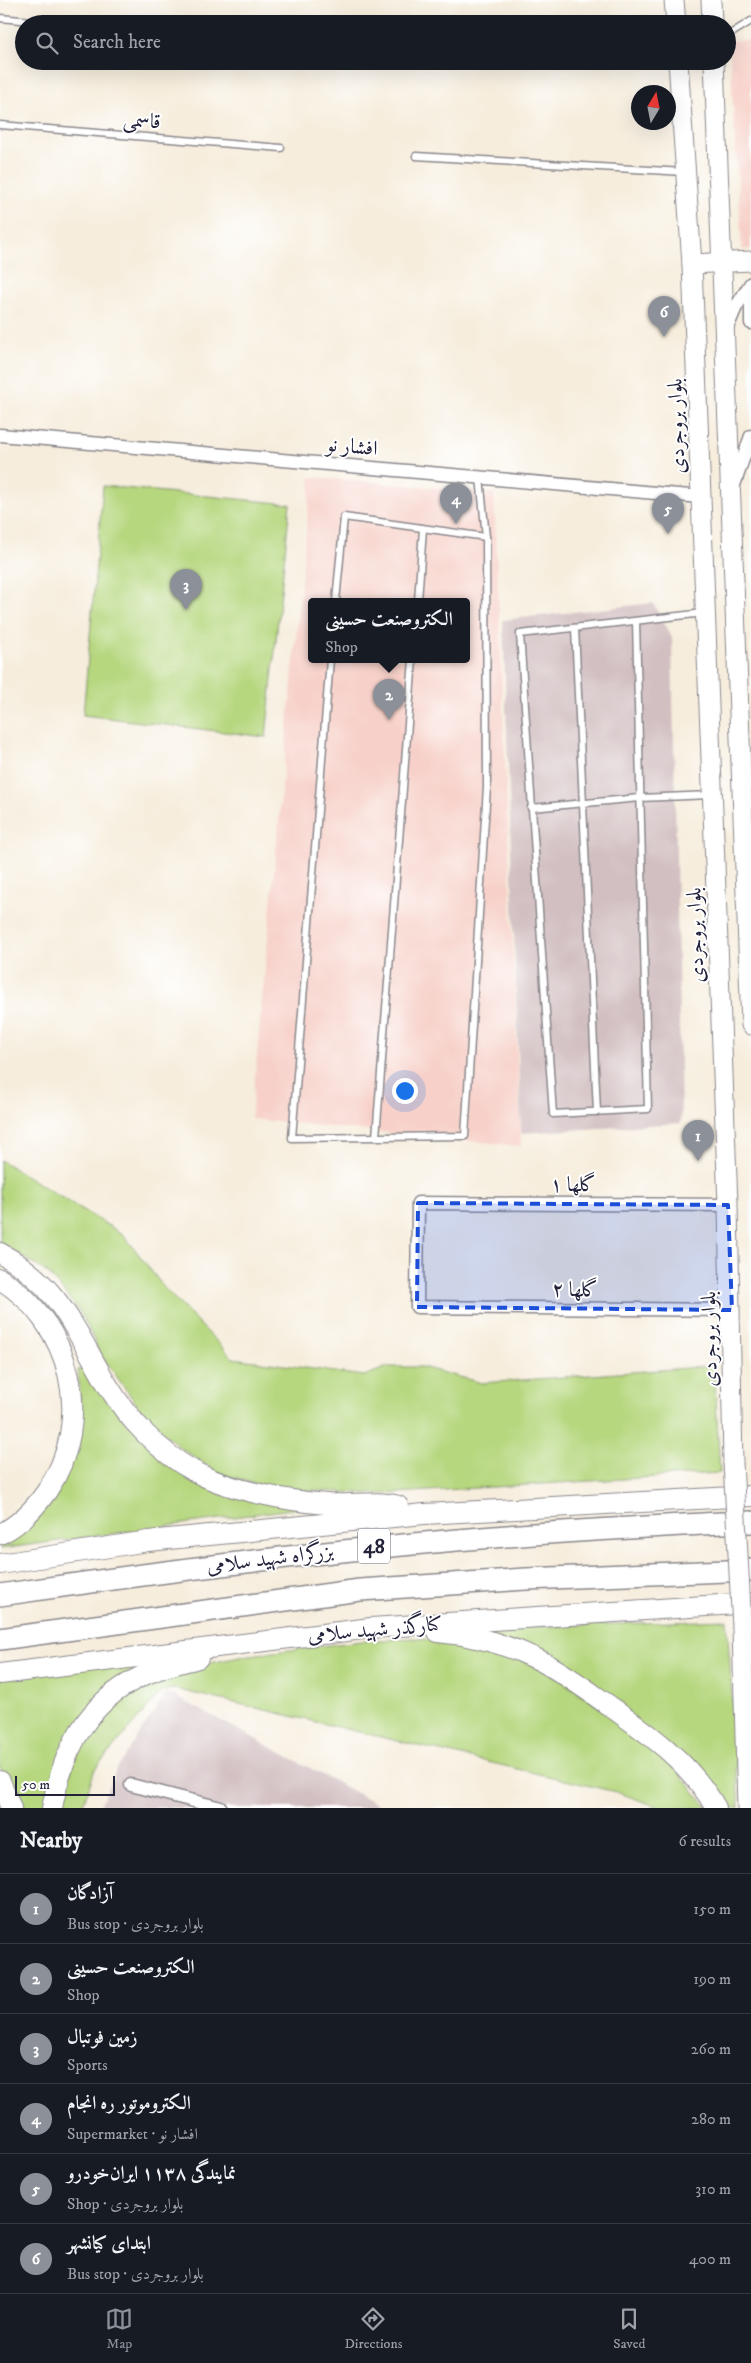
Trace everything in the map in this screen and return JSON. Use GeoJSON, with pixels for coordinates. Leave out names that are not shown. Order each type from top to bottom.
{"type":"FeatureCollection","features":[{"type":"Feature","properties":{"kind":"highway","name":"بزرگراه شهید سلامی"},"geometry":{"type":"LineString","coordinates":[[0,1595],[167,1570],[354,1548],[520,1534],[751,1522]]}},
{"type":"Feature","properties":{"kind":"highway","name":"بزرگراه شهید سلامی"},"geometry":{"type":"LineString","coordinates":[[0,1639],[360,1590],[526,1579],[751,1570]]}},
{"type":"Feature","properties":{"kind":"main road"},"geometry":{"type":"LineString","coordinates":[[674,0],[675,15]]}},
{"type":"Feature","properties":{"kind":"main road"},"geometry":{"type":"LineString","coordinates":[[711,0],[712,15]]}},
{"type":"Feature","properties":{"kind":"main road","name":"بلوار بروجردی"},"geometry":{"type":"LineString","coordinates":[[678,70],[684,172],[692,264],[706,613],[732,1310],[733,1463],[742,1628],[748,1808]]}},
{"type":"Feature","properties":{"kind":"main road"},"geometry":{"type":"LineString","coordinates":[[714,70],[726,330],[746,931],[751,1025]]}},
{"type":"Feature","properties":{"kind":"main road"},"geometry":{"type":"LineString","coordinates":[[692,264],[751,261]]}},
{"type":"Feature","properties":{"kind":"main road"},"geometry":{"type":"LineString","coordinates":[[0,1253],[28,1272],[54,1296],[74,1323],[108,1386],[122,1407],[143,1431],[193,1471],[223,1484],[245,1490],[326,1504],[394,1505],[424,1514]]}},
{"type":"Feature","properties":{"kind":"main road"},"geometry":{"type":"LineString","coordinates":[[0,1279],[14,1288],[39,1313],[54,1334],[68,1366],[73,1406],[66,1453],[52,1483],[31,1511],[0,1534]]}},
{"type":"Feature","properties":{"kind":"main road"},"geometry":{"type":"LineString","coordinates":[[0,1564],[148,1541],[424,1514],[751,1496]]}},
{"type":"Feature","properties":{"kind":"main road","name":"کنارگذر شهید سلامی"},"geometry":{"type":"LineString","coordinates":[[0,1674],[371,1628],[751,1603]]}},
{"type":"Feature","properties":{"kind":"main road"},"geometry":{"type":"LineString","coordinates":[[371,1628],[459,1634],[491,1641],[538,1660],[589,1691],[665,1747],[694,1775],[716,1808]]}},
{"type":"Feature","properties":{"kind":"main road"},"geometry":{"type":"LineString","coordinates":[[52,1808],[63,1764],[74,1738],[92,1714],[112,1695],[134,1680],[154,1670],[263,1640]]}},
{"type":"Feature","properties":{"kind":"main road"},"geometry":{"type":"LineString","coordinates":[[0,1781],[11,1808]]}},
{"type":"Feature","properties":{"kind":"street"},"geometry":{"type":"LineString","coordinates":[[726,330],[736,307],[751,283]]}},
{"type":"Feature","properties":{"kind":"street"},"geometry":{"type":"LineString","coordinates":[[751,293],[751,323]]}},
{"type":"Feature","properties":{"kind":"street","name":"افشار نو"},"geometry":{"type":"LineString","coordinates":[[0,435],[701,497]]}},
{"type":"Feature","properties":{"kind":"street"},"geometry":{"type":"LineString","coordinates":[[731,492],[751,436]]}},
{"type":"Feature","properties":{"kind":"street"},"geometry":{"type":"LineString","coordinates":[[743,817],[751,837]]}},
{"type":"Feature","properties":{"kind":"street","name":"گلها ۱"},"geometry":{"type":"LineString","coordinates":[[418,1307],[418,1203],[728,1205]]}},
{"type":"Feature","properties":{"kind":"street","name":"گلها ۲"},"geometry":{"type":"LineString","coordinates":[[418,1307],[732,1310]]}},
{"type":"Feature","properties":{"kind":"street"},"geometry":{"type":"LineString","coordinates":[[131,1785],[221,1808]]}},
{"type":"Feature","properties":{"kind":"lane"},"geometry":{"type":"LineString","coordinates":[[0,18],[15,19]]}},
{"type":"Feature","properties":{"kind":"lane"},"geometry":{"type":"LineString","coordinates":[[736,30],[751,21]]}},
{"type":"Feature","properties":{"kind":"lane"},"geometry":{"type":"LineString","coordinates":[[715,90],[719,70]]}},
{"type":"Feature","properties":{"kind":"lane","name":"قاسمی"},"geometry":{"type":"LineString","coordinates":[[0,125],[281,148]]}},
{"type":"Feature","properties":{"kind":"lane"},"geometry":{"type":"LineString","coordinates":[[416,156],[684,172]]}},
{"type":"Feature","properties":{"kind":"lane"},"geometry":{"type":"LineString","coordinates":[[330,663],[292,1138],[465,1136],[488,787],[486,537],[480,477]]}},
{"type":"Feature","properties":{"kind":"lane"},"geometry":{"type":"LineString","coordinates":[[336,598],[344,517],[486,537]]}},
{"type":"Feature","properties":{"kind":"lane"},"geometry":{"type":"LineString","coordinates":[[418,598],[424,529]]}},
{"type":"Feature","properties":{"kind":"lane"},"geometry":{"type":"LineString","coordinates":[[636,621],[648,1109],[553,1114],[520,634],[706,613]]}},
{"type":"Feature","properties":{"kind":"lane"},"geometry":{"type":"LineString","coordinates":[[575,628],[585,803],[597,1112]]}},
{"type":"Feature","properties":{"kind":"lane"},"geometry":{"type":"LineString","coordinates":[[376,1137],[413,663]]}},
{"type":"Feature","properties":{"kind":"lane"},"geometry":{"type":"LineString","coordinates":[[531,808],[640,798],[713,795]]}},
{"type":"Feature","properties":{"kind":"highlighted area"},"geometry":{"type":"Polygon","coordinates":[[[418,1203],[728,1205],[732,1310],[417,1307],[418,1203]]]}},
{"type":"Feature","properties":{"kind":"shaded area"},"geometry":{"type":"Polygon","coordinates":[[[751,40],[751,249],[742,249],[731,70],[736,70],[736,41],[751,40]]]}},
{"type":"Feature","properties":{"kind":"shaded area"},"geometry":{"type":"Polygon","coordinates":[[[311,477],[494,493],[521,1146],[251,1119],[311,477]]]}},
{"type":"Feature","properties":{"kind":"shaded area"},"geometry":{"type":"Polygon","coordinates":[[[653,603],[672,638],[681,1123],[521,1133],[503,620],[653,603]]]}},
{"type":"Feature","properties":{"kind":"shaded area"},"geometry":{"type":"Polygon","coordinates":[[[167,1692],[385,1808],[99,1808],[116,1770],[167,1692]]]}},
{"type":"Feature","properties":{"kind":"green space"},"geometry":{"type":"Polygon","coordinates":[[[103,486],[290,504],[266,737],[83,715],[103,486]]]}},
{"type":"Feature","properties":{"kind":"green space"},"geometry":{"type":"Polygon","coordinates":[[[0,1160],[124,1235],[165,1289],[233,1358],[364,1376],[388,1367],[422,1367],[482,1383],[714,1366],[720,1473],[380,1494],[270,1488],[217,1472],[179,1447],[145,1416],[101,1355],[81,1313],[48,1273],[0,1243],[0,1160]]]}},
{"type":"Feature","properties":{"kind":"green space"},"geometry":{"type":"Polygon","coordinates":[[[88,1367],[153,1451],[315,1506],[0,1549],[0,1544],[27,1527],[80,1399],[78,1370],[88,1367]]]}},
{"type":"Feature","properties":{"kind":"green space"},"geometry":{"type":"Polygon","coordinates":[[[727,1620],[739,1808],[722,1808],[686,1758],[475,1631],[527,1627],[727,1620]]]}},
{"type":"Feature","properties":{"kind":"green space"},"geometry":{"type":"Polygon","coordinates":[[[413,1638],[478,1645],[544,1669],[661,1751],[708,1808],[662,1808],[616,1792],[175,1689],[161,1692],[95,1769],[82,1808],[60,1808],[62,1795],[88,1727],[135,1686],[190,1667],[250,1655],[362,1641],[413,1638]]]}},
{"type":"Feature","properties":{"kind":"green space"},"geometry":{"type":"Polygon","coordinates":[[[236,1645],[115,1684],[46,1808],[19,1808],[12,1787],[0,1767],[0,1677],[236,1645]]]}},
{"type":"Feature","properties":{"kind":"place","name":"ابتدای کیانشهر"},"geometry":{"type":"Point","coordinates":[664,337]}},
{"type":"Feature","properties":{"kind":"place","name":"الکتروموتور ره انجام"},"geometry":{"type":"Point","coordinates":[456,524]}},
{"type":"Feature","properties":{"kind":"place","name":"نمایندگی ۱۱۳۸ ایران‌خودرو"},"geometry":{"type":"Point","coordinates":[668,534]}},
{"type":"Feature","properties":{"kind":"place","name":"زمین فوتبال"},"geometry":{"type":"Point","coordinates":[186,610]}},
{"type":"Feature","properties":{"kind":"place","name":"الکتروصنعت حسینی"},"geometry":{"type":"Point","coordinates":[389,720]}},
{"type":"Feature","properties":{"kind":"place","name":"آزادگان"},"geometry":{"type":"Point","coordinates":[698,1161]}}]}
